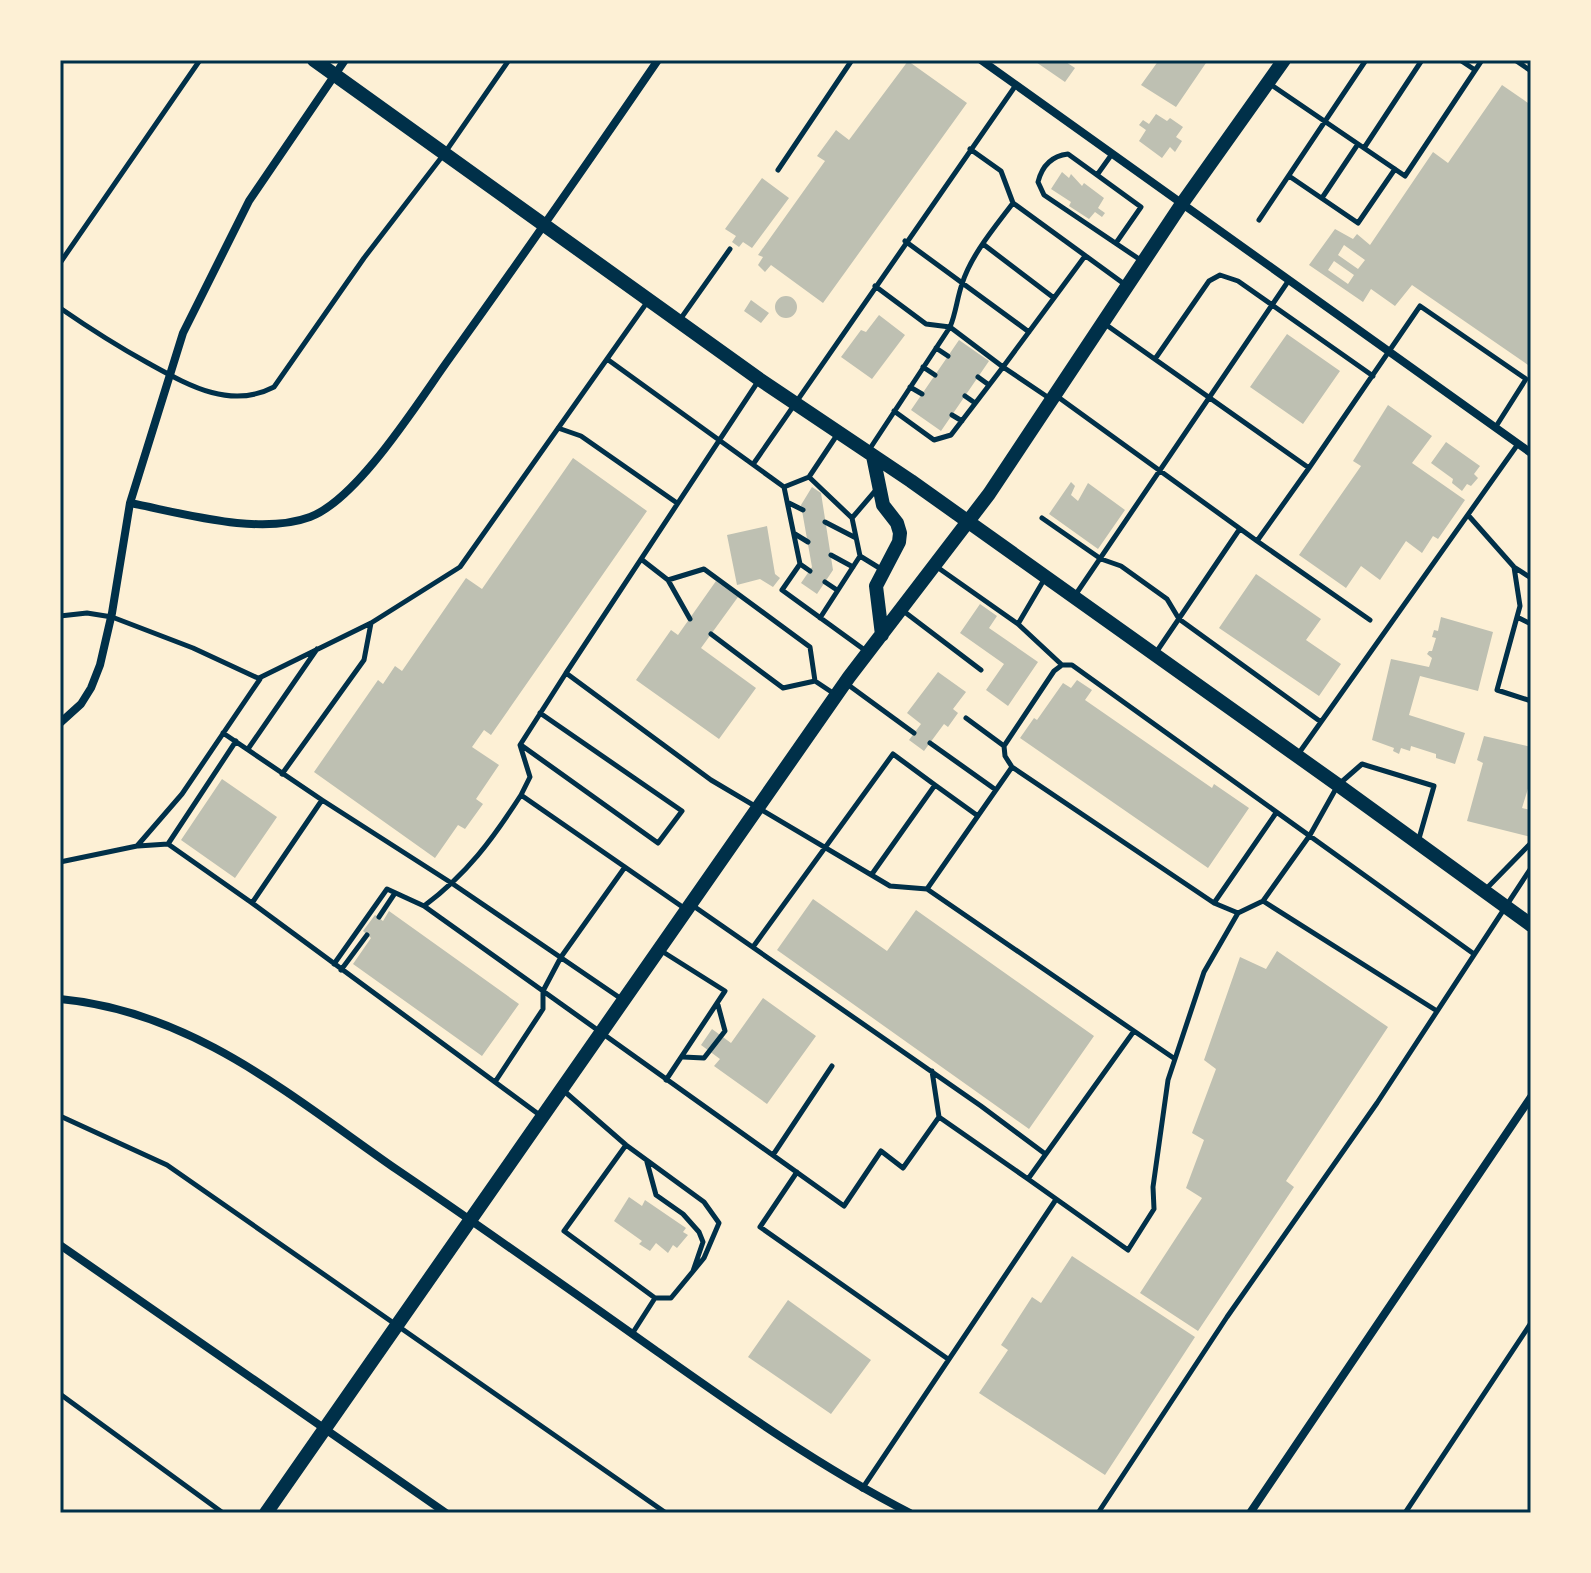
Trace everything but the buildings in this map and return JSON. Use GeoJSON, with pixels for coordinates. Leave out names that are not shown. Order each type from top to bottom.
{"type":"FeatureCollection","features":[{"type":"Feature","properties":{"kind":"main road"},"geometry":{"type":"LineString","coordinates":[[314,60],[759,379],[1074,597],[1531,925]]}},
{"type":"Feature","properties":{"kind":"main road"},"geometry":{"type":"LineString","coordinates":[[266,1513],[837,695],[969,523],[1181,205],[1284,60]]}},
{"type":"Feature","properties":{"kind":"main road"},"geometry":{"type":"LineString","coordinates":[[870,454],[883,505],[897,523],[900,533],[899,542],[876,586],[882,635]]}},
{"type":"Feature","properties":{"kind":"street"},"geometry":{"type":"LineString","coordinates":[[60,723],[81,704],[100,665],[112,617],[130,503],[183,333],[249,201],[345,60]]}},
{"type":"Feature","properties":{"kind":"street"},"geometry":{"type":"LineString","coordinates":[[130,503],[198,516],[267,524],[299,521],[325,510],[355,483],[376,457],[545,226],[658,60]]}},
{"type":"Feature","properties":{"kind":"street"},"geometry":{"type":"LineString","coordinates":[[981,60],[1531,453]]}},
{"type":"Feature","properties":{"kind":"street"},"geometry":{"type":"LineString","coordinates":[[60,999],[119,1009],[197,1037],[278,1088],[471,1220],[740,1410],[862,1489],[910,1513]]}},
{"type":"Feature","properties":{"kind":"street"},"geometry":{"type":"LineString","coordinates":[[1250,1513],[1531,1097]]}},
{"type":"Feature","properties":{"kind":"street"},"geometry":{"type":"LineString","coordinates":[[60,1245],[446,1513]]}},
{"type":"Feature","properties":{"kind":"lane"},"geometry":{"type":"LineString","coordinates":[[60,263],[200,60]]}},
{"type":"Feature","properties":{"kind":"lane"},"geometry":{"type":"LineString","coordinates":[[60,308],[99,336],[192,388],[241,397],[259,395],[274,387],[509,60]]}},
{"type":"Feature","properties":{"kind":"lane"},"geometry":{"type":"LineString","coordinates":[[778,170],[852,60]]}},
{"type":"Feature","properties":{"kind":"lane"},"geometry":{"type":"LineString","coordinates":[[1259,220],[1366,60]]}},
{"type":"Feature","properties":{"kind":"lane"},"geometry":{"type":"LineString","coordinates":[[1322,198],[1422,60]]}},
{"type":"Feature","properties":{"kind":"lane"},"geometry":{"type":"LineString","coordinates":[[1460,60],[1475,70]]}},
{"type":"Feature","properties":{"kind":"lane"},"geometry":{"type":"LineString","coordinates":[[1268,82],[1405,176],[1482,60]]}},
{"type":"Feature","properties":{"kind":"lane"},"geometry":{"type":"LineString","coordinates":[[1515,60],[1531,71]]}},
{"type":"Feature","properties":{"kind":"lane"},"geometry":{"type":"LineString","coordinates":[[754,463],[1016,85]]}},
{"type":"Feature","properties":{"kind":"lane"},"geometry":{"type":"LineString","coordinates":[[970,149],[1001,171],[1013,203],[1127,287]]}},
{"type":"Feature","properties":{"kind":"lane"},"geometry":{"type":"LineString","coordinates":[[1116,243],[1141,207],[1068,154],[1059,155],[1042,169],[1038,182],[1044,195],[1144,262]]}},
{"type":"Feature","properties":{"kind":"lane"},"geometry":{"type":"LineString","coordinates":[[1097,175],[1112,154]]}},
{"type":"Feature","properties":{"kind":"lane"},"geometry":{"type":"LineString","coordinates":[[1289,176],[1358,223],[1395,169]]}},
{"type":"Feature","properties":{"kind":"lane"},"geometry":{"type":"LineString","coordinates":[[870,454],[894,411],[950,327],[962,283],[983,244],[1013,203]]}},
{"type":"Feature","properties":{"kind":"lane"},"geometry":{"type":"LineString","coordinates":[[905,241],[1029,332]]}},
{"type":"Feature","properties":{"kind":"lane"},"geometry":{"type":"LineString","coordinates":[[983,244],[1054,298]]}},
{"type":"Feature","properties":{"kind":"lane"},"geometry":{"type":"LineString","coordinates":[[679,322],[730,249]]}},
{"type":"Feature","properties":{"kind":"lane"},"geometry":{"type":"LineString","coordinates":[[894,411],[934,440],[951,435],[1085,256]]}},
{"type":"Feature","properties":{"kind":"lane"},"geometry":{"type":"LineString","coordinates":[[1155,359],[1209,281],[1220,275],[1238,281],[1273,304],[1373,376]]}},
{"type":"Feature","properties":{"kind":"lane"},"geometry":{"type":"LineString","coordinates":[[1074,597],[1289,280]]}},
{"type":"Feature","properties":{"kind":"lane"},"geometry":{"type":"LineString","coordinates":[[875,286],[926,324],[950,327],[1003,367],[1054,398],[1370,620]]}},
{"type":"Feature","properties":{"kind":"lane"},"geometry":{"type":"LineString","coordinates":[[137,846],[182,794],[259,678],[371,623],[460,567],[649,300]]}},
{"type":"Feature","properties":{"kind":"lane"},"geometry":{"type":"LineString","coordinates":[[1257,541],[1420,306],[1526,379],[1495,428]]}},
{"type":"Feature","properties":{"kind":"lane"},"geometry":{"type":"LineString","coordinates":[[1104,323],[1309,468]]}},
{"type":"Feature","properties":{"kind":"lane"},"geometry":{"type":"LineString","coordinates":[[936,348],[948,356]]}},
{"type":"Feature","properties":{"kind":"lane"},"geometry":{"type":"LineString","coordinates":[[607,359],[784,487],[800,564],[810,571]]}},
{"type":"Feature","properties":{"kind":"lane"},"geometry":{"type":"LineString","coordinates":[[923,367],[935,375]]}},
{"type":"Feature","properties":{"kind":"lane"},"geometry":{"type":"LineString","coordinates":[[978,377],[989,385]]}},
{"type":"Feature","properties":{"kind":"lane"},"geometry":{"type":"LineString","coordinates":[[424,906],[453,884],[490,843],[521,795],[530,777],[520,745],[759,379]]}},
{"type":"Feature","properties":{"kind":"lane"},"geometry":{"type":"LineString","coordinates":[[910,387],[922,394]]}},
{"type":"Feature","properties":{"kind":"lane"},"geometry":{"type":"LineString","coordinates":[[965,396],[975,403]]}},
{"type":"Feature","properties":{"kind":"lane"},"geometry":{"type":"LineString","coordinates":[[952,415],[962,421]]}},
{"type":"Feature","properties":{"kind":"lane"},"geometry":{"type":"LineString","coordinates":[[558,428],[581,436],[677,503]]}},
{"type":"Feature","properties":{"kind":"lane"},"geometry":{"type":"LineString","coordinates":[[784,487],[809,477],[838,433]]}},
{"type":"Feature","properties":{"kind":"lane"},"geometry":{"type":"LineString","coordinates":[[1297,756],[1518,444]]}},
{"type":"Feature","properties":{"kind":"lane"},"geometry":{"type":"LineString","coordinates":[[809,477],[852,518],[860,556],[820,618]]}},
{"type":"Feature","properties":{"kind":"lane"},"geometry":{"type":"LineString","coordinates":[[852,518],[879,486]]}},
{"type":"Feature","properties":{"kind":"lane"},"geometry":{"type":"LineString","coordinates":[[789,503],[803,510]]}},
{"type":"Feature","properties":{"kind":"lane"},"geometry":{"type":"LineString","coordinates":[[1468,515],[1514,567],[1531,578]]}},
{"type":"Feature","properties":{"kind":"lane"},"geometry":{"type":"LineString","coordinates":[[1042,518],[1101,559],[1121,566],[1167,599],[1179,619],[1321,722]]}},
{"type":"Feature","properties":{"kind":"lane"},"geometry":{"type":"LineString","coordinates":[[825,522],[857,538]]}},
{"type":"Feature","properties":{"kind":"lane"},"geometry":{"type":"LineString","coordinates":[[1155,655],[1239,530]]}},
{"type":"Feature","properties":{"kind":"lane"},"geometry":{"type":"LineString","coordinates":[[794,534],[808,542]]}},
{"type":"Feature","properties":{"kind":"lane"},"geometry":{"type":"LineString","coordinates":[[831,555],[853,567]]}},
{"type":"Feature","properties":{"kind":"lane"},"geometry":{"type":"LineString","coordinates":[[860,556],[885,572]]}},
{"type":"Feature","properties":{"kind":"lane"},"geometry":{"type":"LineString","coordinates":[[641,559],[668,580],[690,619]]}},
{"type":"Feature","properties":{"kind":"lane"},"geometry":{"type":"LineString","coordinates":[[800,564],[782,590],[868,653]]}},
{"type":"Feature","properties":{"kind":"lane"},"geometry":{"type":"LineString","coordinates":[[935,566],[1018,624],[1062,665]]}},
{"type":"Feature","properties":{"kind":"lane"},"geometry":{"type":"LineString","coordinates":[[1514,567],[1520,606],[1497,690],[1531,701]]}},
{"type":"Feature","properties":{"kind":"lane"},"geometry":{"type":"LineString","coordinates":[[668,580],[704,569],[810,647],[815,681]]}},
{"type":"Feature","properties":{"kind":"lane"},"geometry":{"type":"LineString","coordinates":[[1018,624],[1045,577]]}},
{"type":"Feature","properties":{"kind":"lane"},"geometry":{"type":"LineString","coordinates":[[825,582],[838,590]]}},
{"type":"Feature","properties":{"kind":"lane"},"geometry":{"type":"LineString","coordinates":[[901,610],[981,670]]}},
{"type":"Feature","properties":{"kind":"lane"},"geometry":{"type":"LineString","coordinates":[[60,616],[87,613],[112,617],[193,648],[259,678]]}},
{"type":"Feature","properties":{"kind":"lane"},"geometry":{"type":"LineString","coordinates":[[1517,617],[1531,624]]}},
{"type":"Feature","properties":{"kind":"lane"},"geometry":{"type":"LineString","coordinates":[[282,774],[364,660],[371,623]]}},
{"type":"Feature","properties":{"kind":"lane"},"geometry":{"type":"LineString","coordinates":[[711,634],[783,688],[815,681],[837,695]]}},
{"type":"Feature","properties":{"kind":"lane"},"geometry":{"type":"LineString","coordinates":[[248,749],[318,648]]}},
{"type":"Feature","properties":{"kind":"lane"},"geometry":{"type":"LineString","coordinates":[[1238,913],[1214,903],[1012,767],[1005,756],[1004,746],[1054,671],[1062,665],[1072,665],[1474,954]]}},
{"type":"Feature","properties":{"kind":"lane"},"geometry":{"type":"LineString","coordinates":[[566,673],[711,780],[890,886],[927,889],[1175,1059]]}},
{"type":"Feature","properties":{"kind":"lane"},"geometry":{"type":"LineString","coordinates":[[846,683],[914,733]]}},
{"type":"Feature","properties":{"kind":"lane"},"geometry":{"type":"LineString","coordinates":[[520,745],[658,843],[682,811],[539,713]]}},
{"type":"Feature","properties":{"kind":"lane"},"geometry":{"type":"LineString","coordinates":[[966,718],[1004,746]]}},
{"type":"Feature","properties":{"kind":"lane"},"geometry":{"type":"LineString","coordinates":[[223,733],[624,1001]]}},
{"type":"Feature","properties":{"kind":"lane"},"geometry":{"type":"LineString","coordinates":[[168,844],[236,741]]}},
{"type":"Feature","properties":{"kind":"lane"},"geometry":{"type":"LineString","coordinates":[[930,743],[996,790]]}},
{"type":"Feature","properties":{"kind":"lane"},"geometry":{"type":"LineString","coordinates":[[753,947],[893,754],[978,816]]}},
{"type":"Feature","properties":{"kind":"lane"},"geometry":{"type":"LineString","coordinates":[[939,1117],[1128,1250],[1154,1209],[1153,1187],[1168,1080],[1204,972],[1238,913],[1263,901],[1310,835],[1338,785],[1362,764],[1434,786],[1418,842]]}},
{"type":"Feature","properties":{"kind":"lane"},"geometry":{"type":"LineString","coordinates":[[927,889],[1012,767]]}},
{"type":"Feature","properties":{"kind":"lane"},"geometry":{"type":"LineString","coordinates":[[871,874],[935,785]]}},
{"type":"Feature","properties":{"kind":"lane"},"geometry":{"type":"LineString","coordinates":[[521,795],[625,867],[753,947],[1044,1153]]}},
{"type":"Feature","properties":{"kind":"lane"},"geometry":{"type":"LineString","coordinates":[[252,903],[322,800]]}},
{"type":"Feature","properties":{"kind":"lane"},"geometry":{"type":"LineString","coordinates":[[1214,903],[1276,813]]}},
{"type":"Feature","properties":{"kind":"lane"},"geometry":{"type":"LineString","coordinates":[[1485,890],[1531,843]]}},
{"type":"Feature","properties":{"kind":"lane"},"geometry":{"type":"LineString","coordinates":[[60,862],[137,846],[168,844],[542,1117]]}},
{"type":"Feature","properties":{"kind":"lane"},"geometry":{"type":"LineString","coordinates":[[495,1082],[543,1009],[543,991],[561,957],[625,867]]}},
{"type":"Feature","properties":{"kind":"lane"},"geometry":{"type":"LineString","coordinates":[[1098,1513],[1227,1317],[1377,1103],[1531,868]]}},
{"type":"Feature","properties":{"kind":"lane"},"geometry":{"type":"LineString","coordinates":[[334,964],[387,889],[424,906],[844,1206],[881,1151],[903,1168],[939,1117],[932,1071]]}},
{"type":"Feature","properties":{"kind":"lane"},"geometry":{"type":"LineString","coordinates":[[379,917],[395,893]]}},
{"type":"Feature","properties":{"kind":"lane"},"geometry":{"type":"LineString","coordinates":[[1263,901],[1437,1011]]}},
{"type":"Feature","properties":{"kind":"lane"},"geometry":{"type":"LineString","coordinates":[[341,970],[367,935]]}},
{"type":"Feature","properties":{"kind":"lane"},"geometry":{"type":"LineString","coordinates":[[659,950],[725,991],[666,1080]]}},
{"type":"Feature","properties":{"kind":"lane"},"geometry":{"type":"LineString","coordinates":[[682,1057],[704,1058],[725,1031],[718,1005]]}},
{"type":"Feature","properties":{"kind":"lane"},"geometry":{"type":"LineString","coordinates":[[1028,1179],[1134,1031]]}},
{"type":"Feature","properties":{"kind":"lane"},"geometry":{"type":"LineString","coordinates":[[773,1155],[832,1066]]}},
{"type":"Feature","properties":{"kind":"lane"},"geometry":{"type":"LineString","coordinates":[[562,1089],[647,1162],[704,1202],[719,1223],[704,1258],[671,1298],[655,1298],[564,1231],[626,1145]]}},
{"type":"Feature","properties":{"kind":"lane"},"geometry":{"type":"LineString","coordinates":[[60,1116],[167,1165],[666,1513]]}},
{"type":"Feature","properties":{"kind":"lane"},"geometry":{"type":"LineString","coordinates":[[647,1162],[656,1195],[683,1214],[699,1232],[703,1242],[691,1276]]}},
{"type":"Feature","properties":{"kind":"lane"},"geometry":{"type":"LineString","coordinates":[[797,1172],[760,1227],[948,1359]]}},
{"type":"Feature","properties":{"kind":"lane"},"geometry":{"type":"LineString","coordinates":[[862,1489],[1055,1201]]}},
{"type":"Feature","properties":{"kind":"lane"},"geometry":{"type":"LineString","coordinates":[[632,1334],[655,1298]]}},
{"type":"Feature","properties":{"kind":"lane"},"geometry":{"type":"LineString","coordinates":[[1405,1513],[1531,1323]]}},
{"type":"Feature","properties":{"kind":"lane"},"geometry":{"type":"LineString","coordinates":[[60,1394],[223,1513]]}}]}
